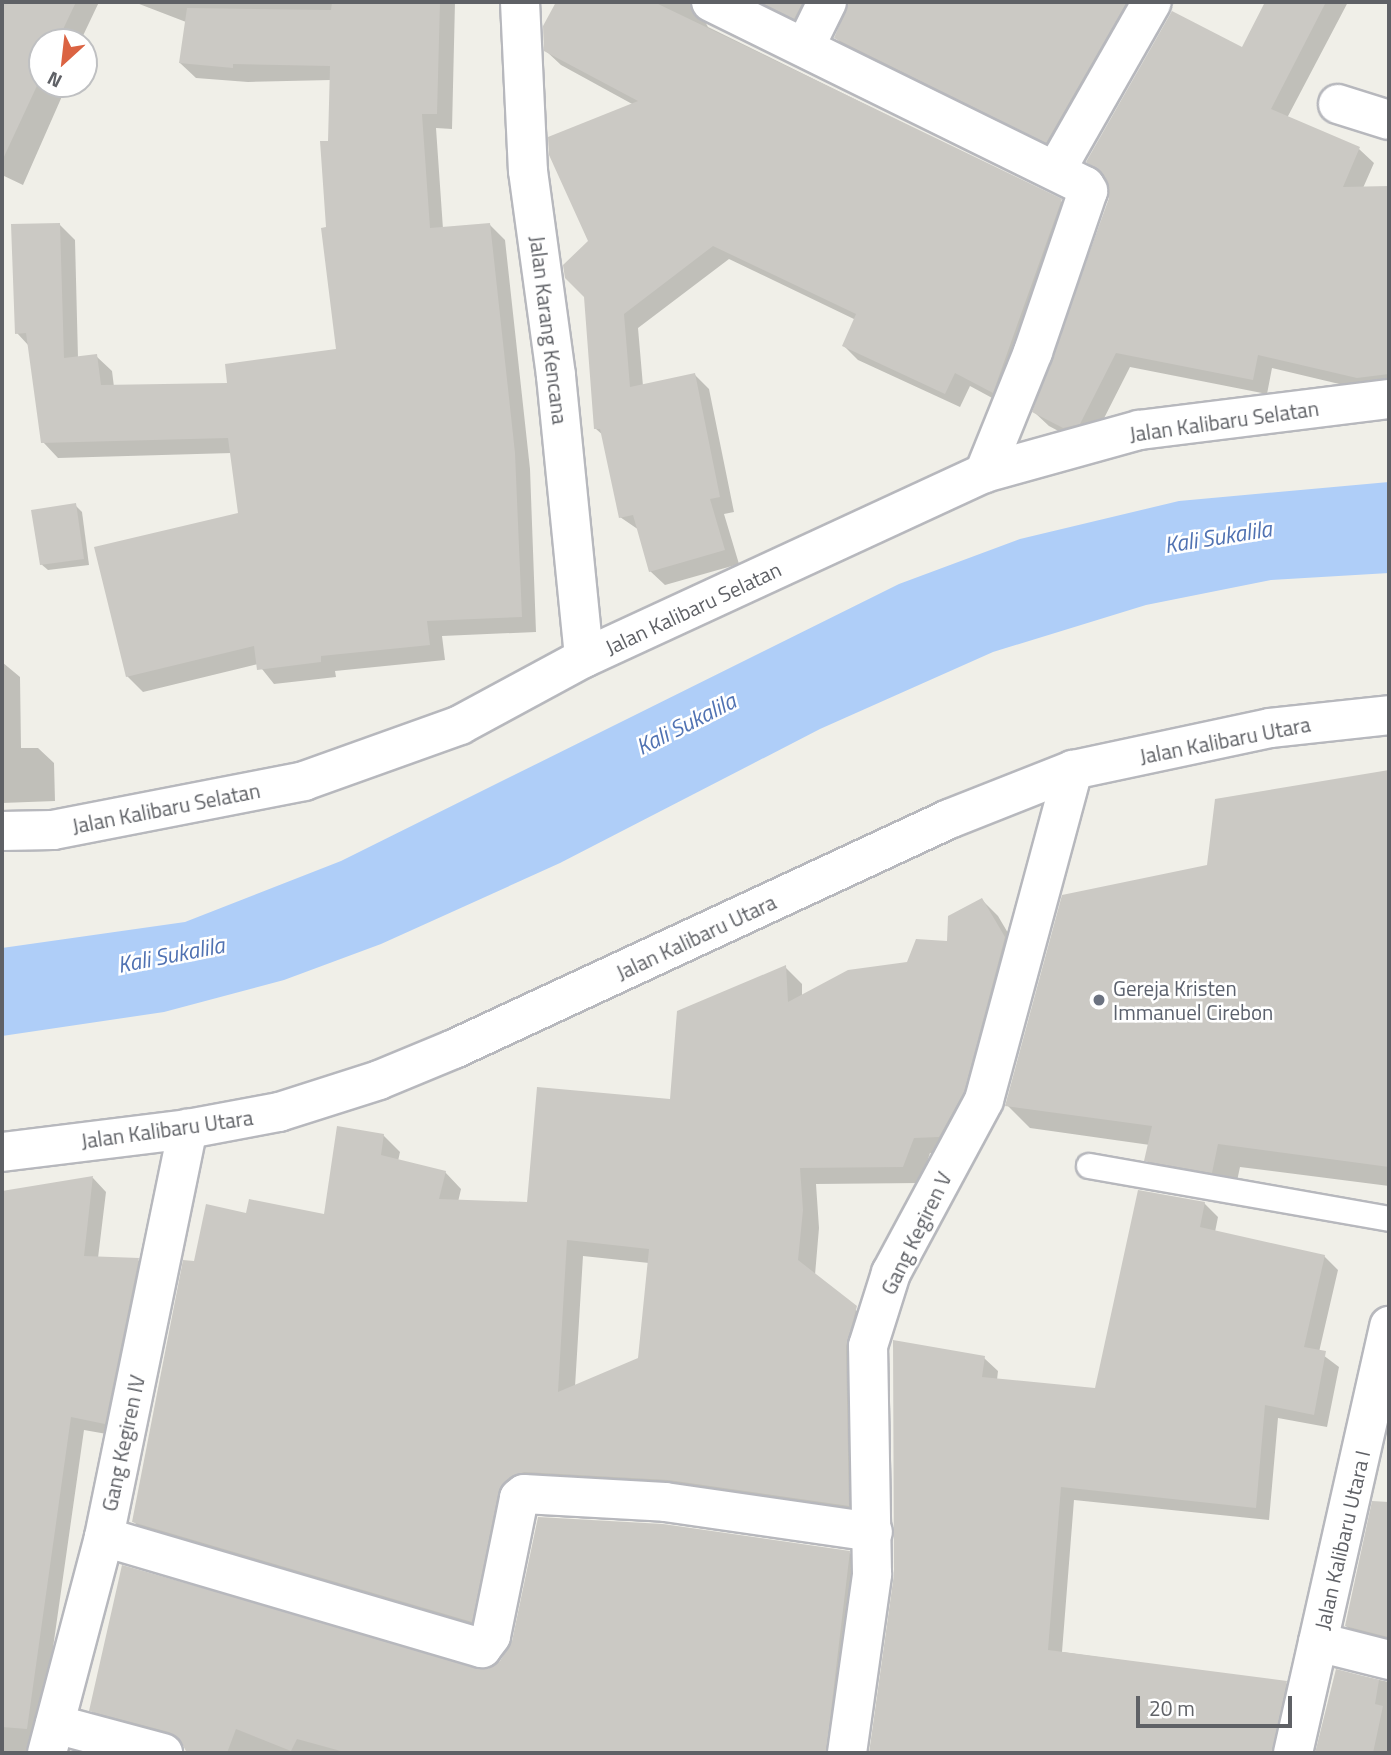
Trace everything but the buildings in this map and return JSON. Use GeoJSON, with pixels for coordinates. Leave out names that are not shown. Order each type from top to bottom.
{"type":"FeatureCollection","features":[{"type":"Feature","properties":{"kind":"street","name":"Jalan Karang Kencana"},"geometry":{"type":"LineString","coordinates":[[520,2],[528,171],[556,376],[584,659]]}},
{"type":"Feature","properties":{"kind":"street"},"geometry":{"type":"LineString","coordinates":[[711,2],[1082,183],[1088,191],[1032,352],[984,473]]}},
{"type":"Feature","properties":{"kind":"street"},"geometry":{"type":"LineString","coordinates":[[805,47],[827,2]]}},
{"type":"Feature","properties":{"kind":"street"},"geometry":{"type":"LineString","coordinates":[[1056,170],[1152,2]]}},
{"type":"Feature","properties":{"kind":"street"},"geometry":{"type":"LineString","coordinates":[[1338,104],[1389,120]]}},
{"type":"Feature","properties":{"kind":"street","name":"Jalan Kalibaru Selatan"},"geometry":{"type":"LineString","coordinates":[[2,831],[53,830],[304,781],[460,725],[584,659],[984,473],[1139,430],[1389,399]]}},
{"type":"Feature","properties":{"kind":"street","name":"Jalan Kalibaru Utara"},"geometry":{"type":"LineString","coordinates":[[2,1152],[188,1129],[279,1112],[379,1080],[950,819],[1073,770],[1270,728],[1389,715]]}},
{"type":"Feature","properties":{"kind":"street","name":"Gang Kegiren V"},"geometry":{"type":"LineString","coordinates":[[847,1753],[872,1574],[868,1346],[891,1273],[984,1100],[1073,770]]}},
{"type":"Feature","properties":{"kind":"street","name":"Gang Kegiren IV"},"geometry":{"type":"LineString","coordinates":[[51,1738],[104,1537],[188,1129]]}},
{"type":"Feature","properties":{"kind":"street","name":"Jalan Kalibaru Utara I"},"geometry":{"type":"LineString","coordinates":[[1293,1753],[1389,1326]]}},
{"type":"Feature","properties":{"kind":"street"},"geometry":{"type":"LineString","coordinates":[[104,1537],[482,1648],[491,1636],[519,1498],[524,1494],[665,1502],[873,1532]]}},
{"type":"Feature","properties":{"kind":"street"},"geometry":{"type":"LineString","coordinates":[[1318,1642],[1389,1660]]}},
{"type":"Feature","properties":{"kind":"street"},"geometry":{"type":"LineString","coordinates":[[51,1738],[163,1753]]}},
{"type":"Feature","properties":{"kind":"lane"},"geometry":{"type":"LineString","coordinates":[[1089,1166],[1389,1219]]}},
{"type":"Feature","properties":{"kind":"water","name":"Kali Sukalila"},"geometry":{"type":"Polygon","coordinates":[[[1389,482],[1389,573],[1271,580],[1146,605],[993,652],[820,729],[560,863],[381,944],[284,980],[164,1012],[2,1036],[2,948],[185,922],[341,861],[899,584],[1020,539],[1179,501],[1389,482]]]}},
{"type":"Feature","properties":{"kind":"place","name":"Gereja Kristen Immanuel Cirebon"},"geometry":{"type":"Point","coordinates":[1099,1000]}}]}
